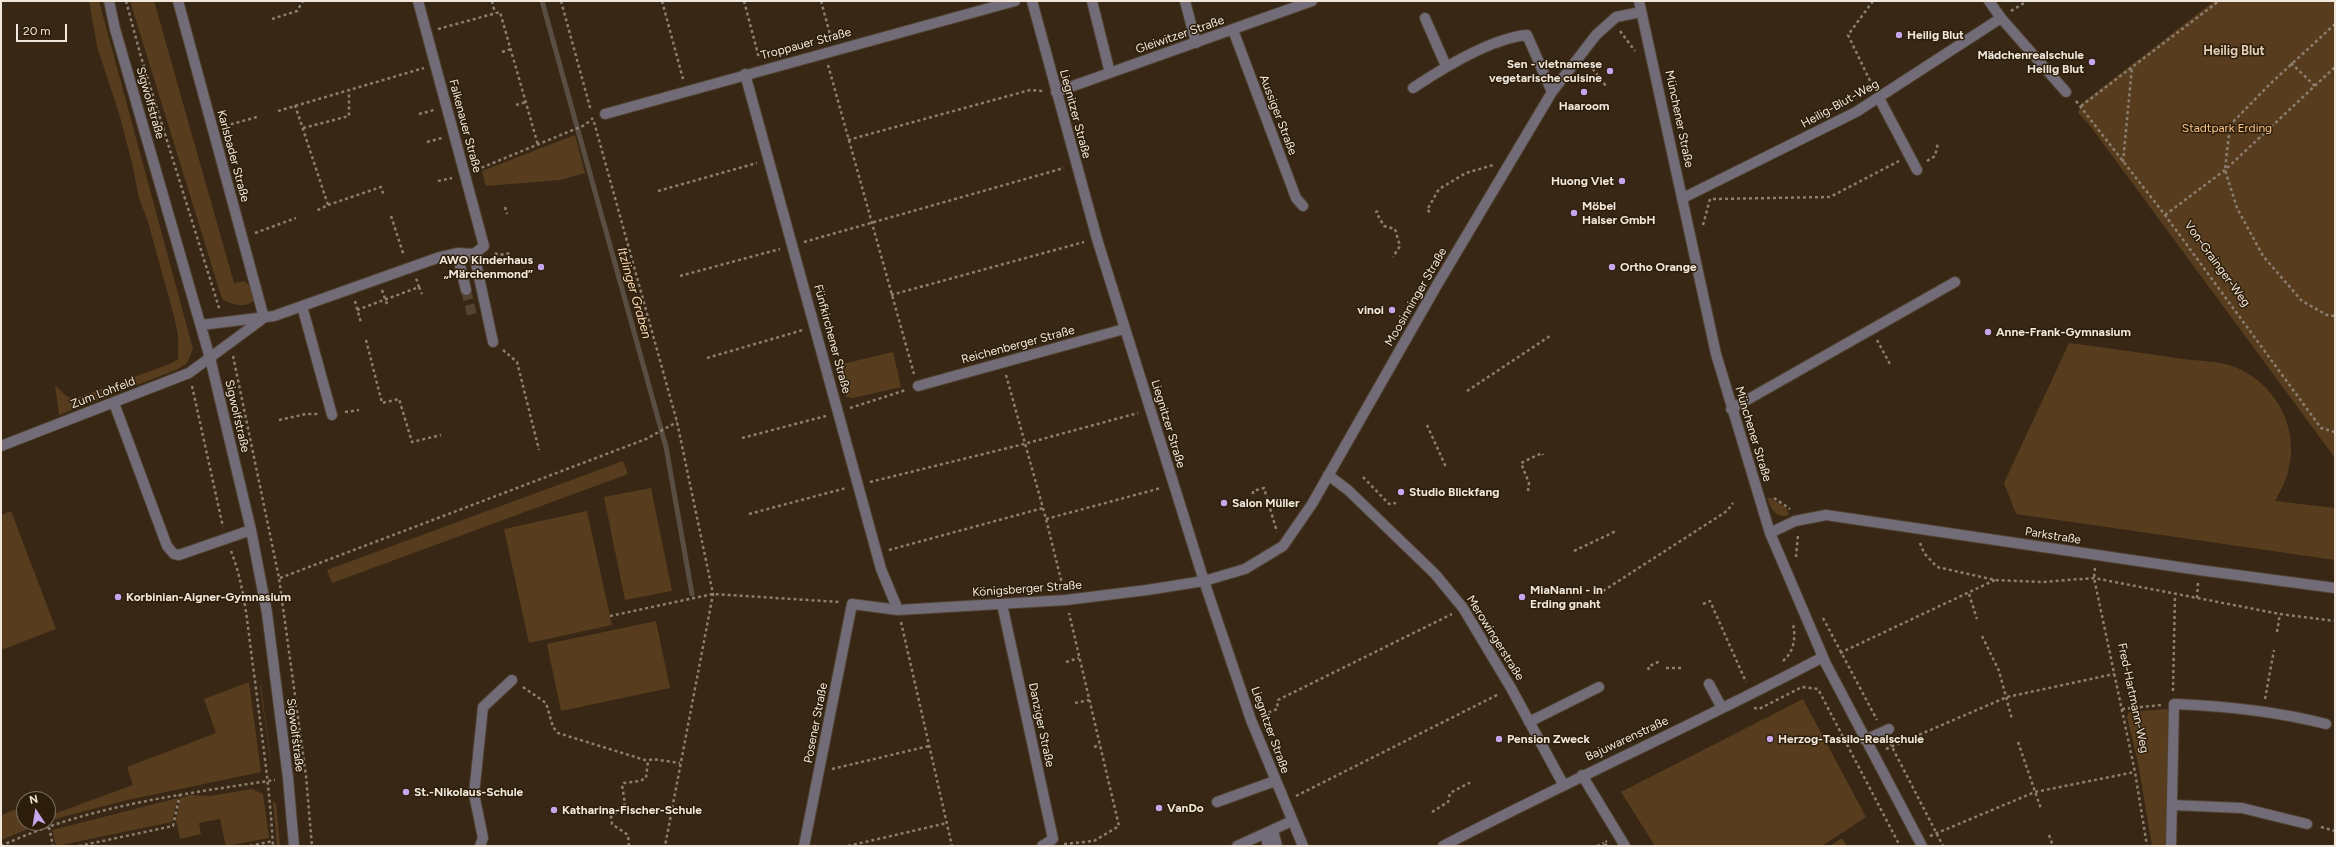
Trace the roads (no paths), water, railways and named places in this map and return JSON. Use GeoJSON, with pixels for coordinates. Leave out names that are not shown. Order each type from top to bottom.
{"type":"FeatureCollection","features":[{"type":"Feature","properties":{"kind":"street","name":"Sigwolfstraße"},"geometry":{"type":"LineString","coordinates":[[109,1],[115,29],[210,358],[250,530],[267,613],[288,778],[294,846]]}},
{"type":"Feature","properties":{"kind":"street","name":"Karlsbader Straße"},"geometry":{"type":"LineString","coordinates":[[178,1],[264,318]]}},
{"type":"Feature","properties":{"kind":"street","name":"Falkenauer Straße"},"geometry":{"type":"LineString","coordinates":[[418,1],[484,246],[474,254]]}},
{"type":"Feature","properties":{"kind":"street","name":"Troppauer Straße"},"geometry":{"type":"LineString","coordinates":[[605,114],[745,74],[1015,1]]}},
{"type":"Feature","properties":{"kind":"street","name":"Liegnitzer Straße"},"geometry":{"type":"LineString","coordinates":[[1032,1],[1097,239],[1173,485],[1251,720],[1283,803],[1303,846]]}},
{"type":"Feature","properties":{"kind":"street"},"geometry":{"type":"LineString","coordinates":[[1092,1],[1110,73]]}},
{"type":"Feature","properties":{"kind":"street"},"geometry":{"type":"LineString","coordinates":[[1185,1],[1196,43]]}},
{"type":"Feature","properties":{"kind":"street","name":"Gleiwitzer Straße"},"geometry":{"type":"LineString","coordinates":[[1056,92],[1312,1]]}},
{"type":"Feature","properties":{"kind":"street","name":"Münchener Straße"},"geometry":{"type":"LineString","coordinates":[[1640,1],[1641,12],[1683,198],[1714,347],[1731,409],[1770,533],[1823,657],[1865,740],[1921,844]]}},
{"type":"Feature","properties":{"kind":"street"},"geometry":{"type":"LineString","coordinates":[[1989,1],[2001,18],[2066,92]]}},
{"type":"Feature","properties":{"kind":"street","name":"Moosinninger Straße"},"geometry":{"type":"LineString","coordinates":[[1204,581],[1245,569],[1283,546],[1312,504],[1552,92],[1596,35],[1616,17],[1641,12]]}},
{"type":"Feature","properties":{"kind":"street"},"geometry":{"type":"LineString","coordinates":[[1425,18],[1446,66]]}},
{"type":"Feature","properties":{"kind":"street","name":"Heilig-Blut-Weg"},"geometry":{"type":"LineString","coordinates":[[1683,198],[1856,112],[1878,95],[2001,18]]}},
{"type":"Feature","properties":{"kind":"street","name":"Aussiger Straße"},"geometry":{"type":"LineString","coordinates":[[1233,30],[1296,198],[1303,206]]}},
{"type":"Feature","properties":{"kind":"street"},"geometry":{"type":"LineString","coordinates":[[1412,88],[1446,66],[1512,37],[1527,35],[1552,92]]}},
{"type":"Feature","properties":{"kind":"street","name":"Fünfkirchener Straße"},"geometry":{"type":"LineString","coordinates":[[745,74],[881,569],[898,610]]}},
{"type":"Feature","properties":{"kind":"street"},"geometry":{"type":"LineString","coordinates":[[1878,95],[1917,169]]}},
{"type":"Feature","properties":{"kind":"street"},"geometry":{"type":"LineString","coordinates":[[201,325],[264,318],[457,253],[474,254],[493,342]]}},
{"type":"Feature","properties":{"kind":"street"},"geometry":{"type":"LineString","coordinates":[[457,253],[466,290]]}},
{"type":"Feature","properties":{"kind":"street"},"geometry":{"type":"LineString","coordinates":[[1731,409],[1955,282]]}},
{"type":"Feature","properties":{"kind":"street"},"geometry":{"type":"LineString","coordinates":[[302,306],[332,415]]}},
{"type":"Feature","properties":{"kind":"street"},"geometry":{"type":"LineString","coordinates":[[210,358],[229,341],[264,318]]}},
{"type":"Feature","properties":{"kind":"street","name":"Reichenberger Straße"},"geometry":{"type":"LineString","coordinates":[[918,386],[1124,329]]}},
{"type":"Feature","properties":{"kind":"street","name":"Zum Lohfeld"},"geometry":{"type":"LineString","coordinates":[[1,446],[189,373],[210,358]]}},
{"type":"Feature","properties":{"kind":"street"},"geometry":{"type":"LineString","coordinates":[[114,403],[167,546],[174,554],[179,554],[226,540],[250,530]]}},
{"type":"Feature","properties":{"kind":"street","name":"Merowingerstraße"},"geometry":{"type":"LineString","coordinates":[[1328,475],[1348,490],[1434,574],[1463,608],[1530,722],[1563,784]]}},
{"type":"Feature","properties":{"kind":"street","name":"Parkstraße"},"geometry":{"type":"LineString","coordinates":[[1770,533],[1795,521],[1826,515],[2094,555],[2335,588]]}},
{"type":"Feature","properties":{"kind":"street","name":"Königsberger Straße"},"geometry":{"type":"LineString","coordinates":[[852,604],[898,610],[1066,600],[1204,581]]}},
{"type":"Feature","properties":{"kind":"street","name":"Posener Straße"},"geometry":{"type":"LineString","coordinates":[[804,846],[820,772],[852,604]]}},
{"type":"Feature","properties":{"kind":"street","name":"Danziger Straße"},"geometry":{"type":"LineString","coordinates":[[1002,604],[1053,839],[1042,846]]}},
{"type":"Feature","properties":{"kind":"street","name":"Bajuwarenstraße"},"geometry":{"type":"LineString","coordinates":[[1442,846],[1563,784],[1722,708],[1823,657]]}},
{"type":"Feature","properties":{"kind":"street"},"geometry":{"type":"LineString","coordinates":[[480,846],[483,838],[474,794],[483,707],[512,680]]}},
{"type":"Feature","properties":{"kind":"street"},"geometry":{"type":"LineString","coordinates":[[1709,684],[1722,708]]}},
{"type":"Feature","properties":{"kind":"street"},"geometry":{"type":"LineString","coordinates":[[1530,722],[1599,687]]}},
{"type":"Feature","properties":{"kind":"street"},"geometry":{"type":"LineString","coordinates":[[2171,846],[2174,704],[2220,705],[2264,710],[2326,724]]}},
{"type":"Feature","properties":{"kind":"street"},"geometry":{"type":"LineString","coordinates":[[1865,740],[1886,730]]}},
{"type":"Feature","properties":{"kind":"street"},"geometry":{"type":"LineString","coordinates":[[1582,775],[1625,846]]}},
{"type":"Feature","properties":{"kind":"street"},"geometry":{"type":"LineString","coordinates":[[1217,802],[1274,781]]}},
{"type":"Feature","properties":{"kind":"street"},"geometry":{"type":"LineString","coordinates":[[2172,805],[2242,808],[2306,824]]}},
{"type":"Feature","properties":{"kind":"street"},"geometry":{"type":"LineString","coordinates":[[1237,846],[1249,844],[1292,821]]}},
{"type":"Feature","properties":{"kind":"street"},"geometry":{"type":"LineString","coordinates":[[1268,846],[1269,832]]}},
{"type":"Feature","properties":{"kind":"street"},"geometry":{"type":"LineString","coordinates":[[1269,832],[1277,846]]}},
{"type":"Feature","properties":{"kind":"waterway","name":"Itzlinger Graben"},"geometry":{"type":"LineString","coordinates":[[542,1],[666,447],[692,594]]}},
{"type":"Feature","properties":{"kind":"tunnel"},"geometry":{"type":"LineString","coordinates":[[466,290],[472,315]]}},
{"type":"Feature","properties":{"kind":"place","name":"Heilig Blut"},"geometry":{"type":"Point","coordinates":[1899,35]}},
{"type":"Feature","properties":{"kind":"place","name":"Mädchenrealschule Heilig Blut"},"geometry":{"type":"Point","coordinates":[2092,62]}},
{"type":"Feature","properties":{"kind":"place","name":"Sen - vietnamese vegetarische cuisine"},"geometry":{"type":"Point","coordinates":[1610,71]}},
{"type":"Feature","properties":{"kind":"place","name":"Haaroom"},"geometry":{"type":"Point","coordinates":[1584,92]}},
{"type":"Feature","properties":{"kind":"place","name":"Huong Viet"},"geometry":{"type":"Point","coordinates":[1622,181]}},
{"type":"Feature","properties":{"kind":"place","name":"Möbel Halser GmbH"},"geometry":{"type":"Point","coordinates":[1574,213]}},
{"type":"Feature","properties":{"kind":"place","name":"AWO Kinderhaus „Märchenmond”"},"geometry":{"type":"Point","coordinates":[541,267]}},
{"type":"Feature","properties":{"kind":"place","name":"Ortho Orange"},"geometry":{"type":"Point","coordinates":[1612,267]}},
{"type":"Feature","properties":{"kind":"place","name":"vinoi"},"geometry":{"type":"Point","coordinates":[1392,310]}},
{"type":"Feature","properties":{"kind":"place","name":"Anne-Frank-Gymnasium"},"geometry":{"type":"Point","coordinates":[1988,332]}},
{"type":"Feature","properties":{"kind":"place","name":"Studio Blickfang"},"geometry":{"type":"Point","coordinates":[1401,492]}},
{"type":"Feature","properties":{"kind":"place","name":"Salon Müller"},"geometry":{"type":"Point","coordinates":[1224,503]}},
{"type":"Feature","properties":{"kind":"place","name":"Korbinian-Aigner-Gymnasium"},"geometry":{"type":"Point","coordinates":[118,597]}},
{"type":"Feature","properties":{"kind":"place","name":"MiaNanni - in Erding gnaht"},"geometry":{"type":"Point","coordinates":[1522,597]}},
{"type":"Feature","properties":{"kind":"place","name":"Pension Zweck"},"geometry":{"type":"Point","coordinates":[1499,739]}},
{"type":"Feature","properties":{"kind":"place","name":"Herzog-Tassilo-Realschule"},"geometry":{"type":"Point","coordinates":[1770,739]}},
{"type":"Feature","properties":{"kind":"place","name":"St.-Nikolaus-Schule"},"geometry":{"type":"Point","coordinates":[406,792]}},
{"type":"Feature","properties":{"kind":"place","name":"VanDo"},"geometry":{"type":"Point","coordinates":[1159,808]}},
{"type":"Feature","properties":{"kind":"place","name":"Katharina-Fischer-Schule"},"geometry":{"type":"Point","coordinates":[554,810]}},
{"type":"Feature","properties":{"kind":"district","name":"Heilig Blut"},"geometry":{"type":"Point","coordinates":[2234,51]}},
{"type":"Feature","properties":{"kind":"park label","name":"Stadtpark Erding"},"geometry":{"type":"Point","coordinates":[2227,128]}}]}
